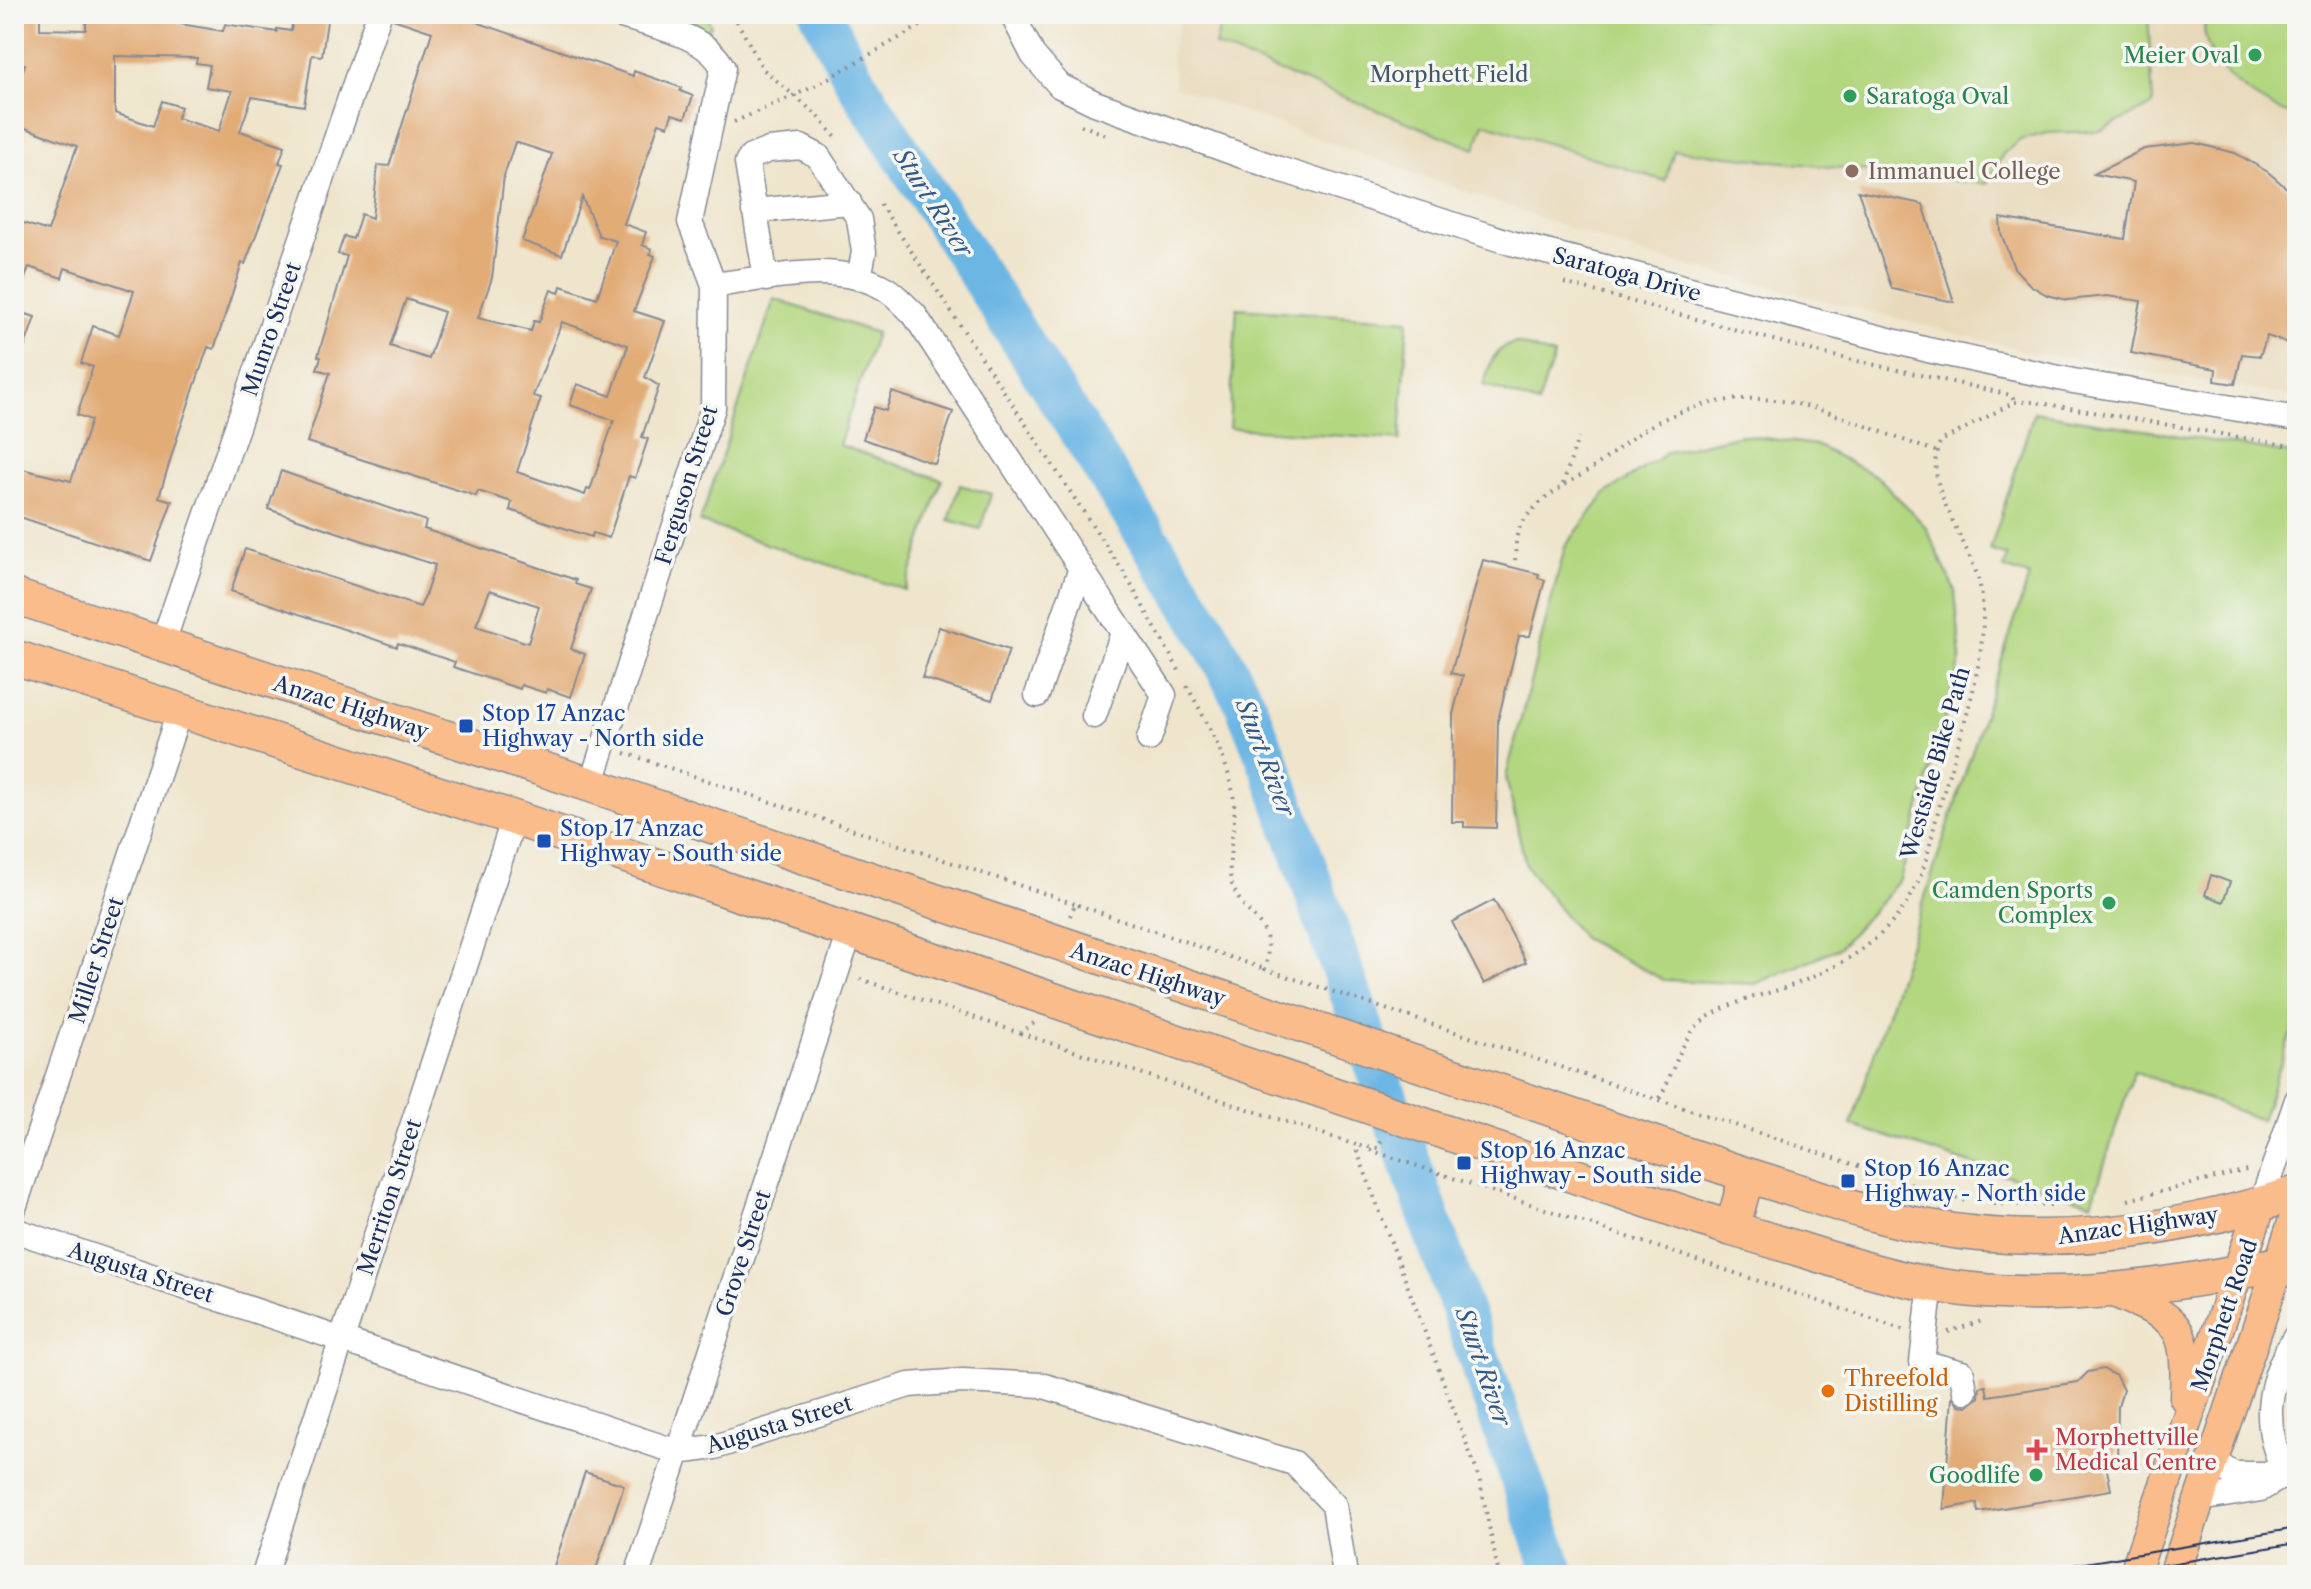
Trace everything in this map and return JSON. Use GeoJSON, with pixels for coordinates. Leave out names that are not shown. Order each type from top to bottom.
{"type":"FeatureCollection","features":[{"type":"Feature","properties":{"kind":"highway","name":"Anzac Highway"},"geometry":{"type":"LineString","coordinates":[[14,596],[591,785],[1747,1175],[1927,1227],[2012,1237],[2080,1238],[2200,1219],[2297,1193]]}},
{"type":"Feature","properties":{"kind":"highway"},"geometry":{"type":"LineString","coordinates":[[16,657],[514,818],[1732,1229],[1909,1280],[2017,1294],[2112,1291],[2238,1273],[2289,1261]]}},
{"type":"Feature","properties":{"kind":"highway"},"geometry":{"type":"LineString","coordinates":[[738,835],[779,870],[840,892],[847,901],[850,932]]}},
{"type":"Feature","properties":{"kind":"highway"},"geometry":{"type":"LineString","coordinates":[[891,887],[893,920],[903,950]]}},
{"type":"Feature","properties":{"kind":"highway"},"geometry":{"type":"LineString","coordinates":[[1732,1229],[1747,1175]]}},
{"type":"Feature","properties":{"kind":"main road","name":"Morphett Road"},"geometry":{"type":"LineString","coordinates":[[2134,1575],[2261,1204]]}},
{"type":"Feature","properties":{"kind":"main road","name":"Morphett Road"},"geometry":{"type":"LineString","coordinates":[[2174,1575],[2213,1460],[2289,1261],[2297,1211]]}},
{"type":"Feature","properties":{"kind":"main road"},"geometry":{"type":"LineString","coordinates":[[2112,1291],[2147,1306],[2177,1327],[2187,1348],[2184,1432]]}},
{"type":"Feature","properties":{"kind":"street","name":"Munro Street"},"geometry":{"type":"LineString","coordinates":[[162,645],[379,14]]}},
{"type":"Feature","properties":{"kind":"street","name":"Ferguson Street"},"geometry":{"type":"LineString","coordinates":[[591,785],[713,408],[714,285],[690,222],[722,87],[723,68],[716,52],[615,14]]}},
{"type":"Feature","properties":{"kind":"street","name":"Saratoga Drive"},"geometry":{"type":"LineString","coordinates":[[1012,14],[1033,55],[1060,86],[1095,103],[1276,168],[1511,243],[1928,350],[2073,381],[2297,419]]}},
{"type":"Feature","properties":{"kind":"street"},"geometry":{"type":"LineString","coordinates":[[766,279],[747,163],[751,157],[801,147],[818,156],[849,202],[862,231],[864,252],[859,278]]}},
{"type":"Feature","properties":{"kind":"street"},"geometry":{"type":"LineString","coordinates":[[754,211],[849,202]]}},
{"type":"Feature","properties":{"kind":"street"},"geometry":{"type":"LineString","coordinates":[[714,285],[813,274],[859,278],[886,289],[914,314],[1164,695],[1149,739]]}},
{"type":"Feature","properties":{"kind":"street"},"geometry":{"type":"LineString","coordinates":[[1037,695],[1081,568]]}},
{"type":"Feature","properties":{"kind":"street"},"geometry":{"type":"LineString","coordinates":[[1094,716],[1123,633]]}},
{"type":"Feature","properties":{"kind":"street","name":"Miller Street"},"geometry":{"type":"LineString","coordinates":[[14,1208],[179,712]]}},
{"type":"Feature","properties":{"kind":"street","name":"Merriton Street"},"geometry":{"type":"LineString","coordinates":[[264,1575],[514,818]]}},
{"type":"Feature","properties":{"kind":"street","name":"Grove Street"},"geometry":{"type":"LineString","coordinates":[[637,1575],[850,932]]}},
{"type":"Feature","properties":{"kind":"street","name":"Morphett Road"},"geometry":{"type":"LineString","coordinates":[[2261,1204],[2297,1100]]}},
{"type":"Feature","properties":{"kind":"street","name":"Augusta Street"},"geometry":{"type":"LineString","coordinates":[[14,1230],[677,1452],[715,1447],[909,1385],[963,1381],[1041,1385],[1294,1463],[1334,1505],[1345,1575]]}},
{"type":"Feature","properties":{"kind":"street"},"geometry":{"type":"LineString","coordinates":[[1931,1283],[1922,1362],[1962,1373],[1965,1391]]}},
{"type":"Feature","properties":{"kind":"street"},"geometry":{"type":"LineString","coordinates":[[2291,1473],[2279,1371],[2297,1334]]}},
{"type":"Feature","properties":{"kind":"street"},"geometry":{"type":"LineString","coordinates":[[2213,1460],[2232,1474],[2291,1473]]}},
{"type":"Feature","properties":{"kind":"street"},"geometry":{"type":"LineString","coordinates":[[2200,1499],[2261,1489],[2291,1473]]}},
{"type":"Feature","properties":{"kind":"path"},"geometry":{"type":"LineString","coordinates":[[712,127],[744,120],[813,87],[941,14]]}},
{"type":"Feature","properties":{"kind":"path"},"geometry":{"type":"LineString","coordinates":[[1515,560],[1519,530],[1562,486],[1658,422],[1697,407],[1746,398],[1768,398],[1815,406],[1935,451],[1950,433],[2015,402],[2035,402],[2297,447]]}},
{"type":"Feature","properties":{"kind":"path"},"geometry":{"type":"LineString","coordinates":[[1562,486],[1578,438]]}},
{"type":"Feature","properties":{"kind":"path","name":"Westside Bike Path"},"geometry":{"type":"LineString","coordinates":[[1660,1098],[1697,1026],[1712,1014],[1811,979],[1851,960],[1887,926],[1917,884],[1982,657],[1980,583],[1933,471],[1935,451]]}},
{"type":"Feature","properties":{"kind":"path"},"geometry":{"type":"LineString","coordinates":[[615,750],[1265,969]]}},
{"type":"Feature","properties":{"kind":"path"},"geometry":{"type":"LineString","coordinates":[[1068,924],[1075,904]]}},
{"type":"Feature","properties":{"kind":"path"},"geometry":{"type":"LineString","coordinates":[[852,977],[1495,1193]]}},
{"type":"Feature","properties":{"kind":"path"},"geometry":{"type":"LineString","coordinates":[[1306,983],[1969,1203]]}},
{"type":"Feature","properties":{"kind":"path"},"geometry":{"type":"LineString","coordinates":[[1020,1033],[1033,1026],[1036,1016]]}},
{"type":"Feature","properties":{"kind":"path"},"geometry":{"type":"LineString","coordinates":[[1421,1030],[1422,1021]]}},
{"type":"Feature","properties":{"kind":"path"},"geometry":{"type":"LineString","coordinates":[[1373,1151],[1382,1139]]}},
{"type":"Feature","properties":{"kind":"path"},"geometry":{"type":"LineString","coordinates":[[1359,1146],[1357,1151],[1479,1477],[1499,1575]]}},
{"type":"Feature","properties":{"kind":"path"},"geometry":{"type":"LineString","coordinates":[[2117,1203],[2247,1170]]}},
{"type":"Feature","properties":{"kind":"path"},"geometry":{"type":"LineString","coordinates":[[1984,1203],[2058,1206]]}},
{"type":"Feature","properties":{"kind":"shaded area","name":"Immanuel College"},"geometry":{"type":"Polygon","coordinates":[[[1181,14],[2297,14],[2297,397],[2030,352],[1641,254],[1175,87],[1171,54],[1181,14]]]}},
{"type":"Feature","properties":{"kind":"green space"},"geometry":{"type":"Polygon","coordinates":[[[615,14],[706,14],[711,26],[696,42],[615,14]]]}},
{"type":"Feature","properties":{"kind":"green space","name":"Morphett Field"},"geometry":{"type":"Polygon","coordinates":[[[1223,14],[2148,14],[2153,105],[2100,131],[2047,133],[2020,140],[2003,154],[1987,184],[1674,150],[1665,181],[1484,123],[1475,149],[1215,46],[1223,14]]]}},
{"type":"Feature","properties":{"kind":"green space","name":"Meier Oval"},"geometry":{"type":"Polygon","coordinates":[[[2205,14],[2297,14],[2297,117],[2247,92],[2219,65],[2205,33],[2205,14]]]}},
{"type":"Feature","properties":{"kind":"green space"},"geometry":{"type":"Polygon","coordinates":[[[774,299],[876,333],[839,445],[942,480],[905,590],[700,522],[774,299]]]}},
{"type":"Feature","properties":{"kind":"green space"},"geometry":{"type":"Polygon","coordinates":[[[1237,308],[1408,320],[1400,440],[1229,428],[1237,308]]]}},
{"type":"Feature","properties":{"kind":"green space"},"geometry":{"type":"Polygon","coordinates":[[[1516,343],[1554,356],[1538,404],[1483,385],[1497,353],[1516,343]]]}},
{"type":"Feature","properties":{"kind":"green space","name":"Camden Sports Complex"},"geometry":{"type":"Polygon","coordinates":[[[2034,412],[2297,455],[2297,1017],[2261,1120],[2134,1071],[2092,1203],[1851,1125],[2029,576],[2004,568],[2008,556],[1990,550],[2034,412]]]}},
{"type":"Feature","properties":{"kind":"green space"},"geometry":{"type":"Polygon","coordinates":[[[1741,435],[1816,445],[1878,477],[1926,527],[1955,591],[1961,660],[1900,880],[1839,948],[1755,984],[1664,980],[1582,938],[1526,866],[1506,777],[1565,547],[1605,494],[1668,452],[1741,435]]]}},
{"type":"Feature","properties":{"kind":"green space"},"geometry":{"type":"Polygon","coordinates":[[[960,485],[991,494],[980,529],[949,520],[960,485]]]}},
{"type":"Feature","properties":{"kind":"building"},"geometry":{"type":"Polygon","coordinates":[[[14,14],[40,14],[40,29],[86,30],[86,14],[180,14],[180,24],[223,31],[225,24],[277,32],[277,29],[291,31],[294,14],[328,14],[322,56],[312,55],[304,106],[252,97],[240,131],[285,146],[279,163],[283,164],[245,264],[242,263],[214,349],[208,347],[176,441],[159,497],[172,501],[151,561],[14,515],[14,467],[71,481],[91,420],[77,415],[93,367],[81,363],[93,326],[119,335],[134,291],[65,268],[62,278],[29,267],[17,301],[14,300],[14,220],[48,231],[77,146],[14,124],[14,98],[25,64],[14,64],[14,14]],[[115,56],[115,113],[153,126],[162,101],[181,107],[177,118],[219,131],[232,91],[206,87],[210,65],[196,63],[197,58],[115,56]]]}},
{"type":"Feature","properties":{"kind":"building"},"geometry":{"type":"Polygon","coordinates":[[[394,14],[453,14],[633,76],[634,71],[682,88],[680,91],[693,96],[685,118],[672,114],[668,126],[659,123],[624,224],[646,232],[642,245],[652,249],[650,254],[655,256],[634,311],[665,321],[645,377],[659,386],[642,437],[648,439],[635,478],[629,476],[609,538],[593,533],[591,537],[510,510],[512,502],[478,491],[476,496],[307,442],[330,373],[317,369],[347,256],[338,254],[344,236],[353,239],[361,214],[372,218],[378,165],[389,166],[432,32],[393,19],[394,14]],[[515,142],[504,176],[492,278],[478,318],[531,331],[534,321],[539,322],[551,290],[559,293],[561,286],[597,298],[616,241],[599,236],[582,197],[562,255],[522,241],[552,154],[515,142]],[[406,299],[390,346],[429,359],[444,312],[406,299]],[[562,322],[533,396],[541,398],[517,472],[585,495],[587,489],[590,490],[614,420],[570,405],[577,384],[611,396],[628,345],[562,322]]]}},
{"type":"Feature","properties":{"kind":"building"},"geometry":{"type":"Polygon","coordinates":[[[2195,143],[2235,153],[2268,172],[2297,197],[2297,346],[2267,336],[2260,356],[2242,354],[2235,384],[2215,381],[2216,369],[2131,353],[2141,301],[2107,296],[2067,300],[2047,295],[2030,285],[2014,268],[2001,233],[2000,218],[2125,239],[2134,182],[2094,174],[2144,149],[2195,143]]]}},
{"type":"Feature","properties":{"kind":"building"},"geometry":{"type":"Polygon","coordinates":[[[1858,191],[1923,204],[1954,302],[1892,289],[1858,191]]]}},
{"type":"Feature","properties":{"kind":"building"},"geometry":{"type":"Polygon","coordinates":[[[14,310],[35,317],[17,369],[14,368],[14,310]]]}},
{"type":"Feature","properties":{"kind":"building"},"geometry":{"type":"Polygon","coordinates":[[[892,392],[953,412],[935,464],[863,439],[874,407],[886,411],[892,392]]]}},
{"type":"Feature","properties":{"kind":"building"},"geometry":{"type":"Polygon","coordinates":[[[281,471],[426,521],[424,529],[576,580],[575,584],[591,589],[571,649],[585,654],[571,697],[547,689],[546,693],[521,685],[520,689],[453,667],[455,662],[398,643],[397,647],[231,591],[245,549],[420,607],[424,599],[435,565],[268,509],[281,471]],[[490,590],[476,626],[528,643],[539,606],[490,590]]]}},
{"type":"Feature","properties":{"kind":"building"},"geometry":{"type":"Polygon","coordinates":[[[1483,560],[1539,574],[1538,578],[1545,580],[1530,636],[1519,636],[1498,720],[1496,828],[1464,827],[1464,822],[1452,822],[1453,714],[1463,676],[1451,673],[1483,560]]]}},
{"type":"Feature","properties":{"kind":"building"},"geometry":{"type":"Polygon","coordinates":[[[939,627],[1009,650],[992,700],[922,678],[939,627]]]}},
{"type":"Feature","properties":{"kind":"building"},"geometry":{"type":"Polygon","coordinates":[[[2211,875],[2230,882],[2223,902],[2205,895],[2211,875]]]}},
{"type":"Feature","properties":{"kind":"building"},"geometry":{"type":"Polygon","coordinates":[[[1494,900],[1526,962],[1484,984],[1452,922],[1494,900]]]}},
{"type":"Feature","properties":{"kind":"building"},"geometry":{"type":"Polygon","coordinates":[[[2103,1369],[2116,1376],[2123,1390],[2118,1407],[2117,1465],[2106,1465],[2111,1490],[1978,1512],[1977,1503],[1944,1509],[1952,1397],[1959,1405],[1968,1406],[1979,1397],[1980,1387],[1986,1386],[1988,1396],[2078,1382],[2088,1372],[2103,1369]]]}},
{"type":"Feature","properties":{"kind":"building"},"geometry":{"type":"Polygon","coordinates":[[[585,1472],[624,1485],[594,1575],[551,1575],[585,1472]]]}},
{"type":"Feature","properties":{"kind":"waterway","name":"Sturt River"},"geometry":{"type":"LineString","coordinates":[[821,14],[857,84],[1203,624],[1244,701],[1273,773],[1555,1575]]}},
{"type":"Feature","properties":{"kind":"tram line"},"geometry":{"type":"LineString","coordinates":[[2013,1575],[2297,1528]]}},
{"type":"Feature","properties":{"kind":"tram line"},"geometry":{"type":"LineString","coordinates":[[2103,1575],[2297,1543]]}},
{"type":"Feature","properties":{"kind":"place","name":"Meier Oval"},"geometry":{"type":"Point","coordinates":[2255,55]}},
{"type":"Feature","properties":{"kind":"place","name":"Saratoga Oval"},"geometry":{"type":"Point","coordinates":[1850,96]}},
{"type":"Feature","properties":{"kind":"place","name":"Immanuel College"},"geometry":{"type":"Point","coordinates":[1852,171]}},
{"type":"Feature","properties":{"kind":"place","name":"Stop 17 Anzac Highway - North side"},"geometry":{"type":"Point","coordinates":[466,726]}},
{"type":"Feature","properties":{"kind":"place","name":"Stop 17 Anzac Highway - South side"},"geometry":{"type":"Point","coordinates":[544,841]}},
{"type":"Feature","properties":{"kind":"place","name":"Camden Sports Complex"},"geometry":{"type":"Point","coordinates":[2109,903]}},
{"type":"Feature","properties":{"kind":"place","name":"Stop 16 Anzac Highway - South side"},"geometry":{"type":"Point","coordinates":[1464,1163]}},
{"type":"Feature","properties":{"kind":"place","name":"Stop 16 Anzac Highway - North side"},"geometry":{"type":"Point","coordinates":[1848,1181]}},
{"type":"Feature","properties":{"kind":"place","name":"Threefold Distilling"},"geometry":{"type":"Point","coordinates":[1828,1391]}},
{"type":"Feature","properties":{"kind":"place","name":"Morphettville Medical Centre"},"geometry":{"type":"Point","coordinates":[2037,1450]}},
{"type":"Feature","properties":{"kind":"place","name":"Goodlife"},"geometry":{"type":"Point","coordinates":[2036,1475]}}]}
